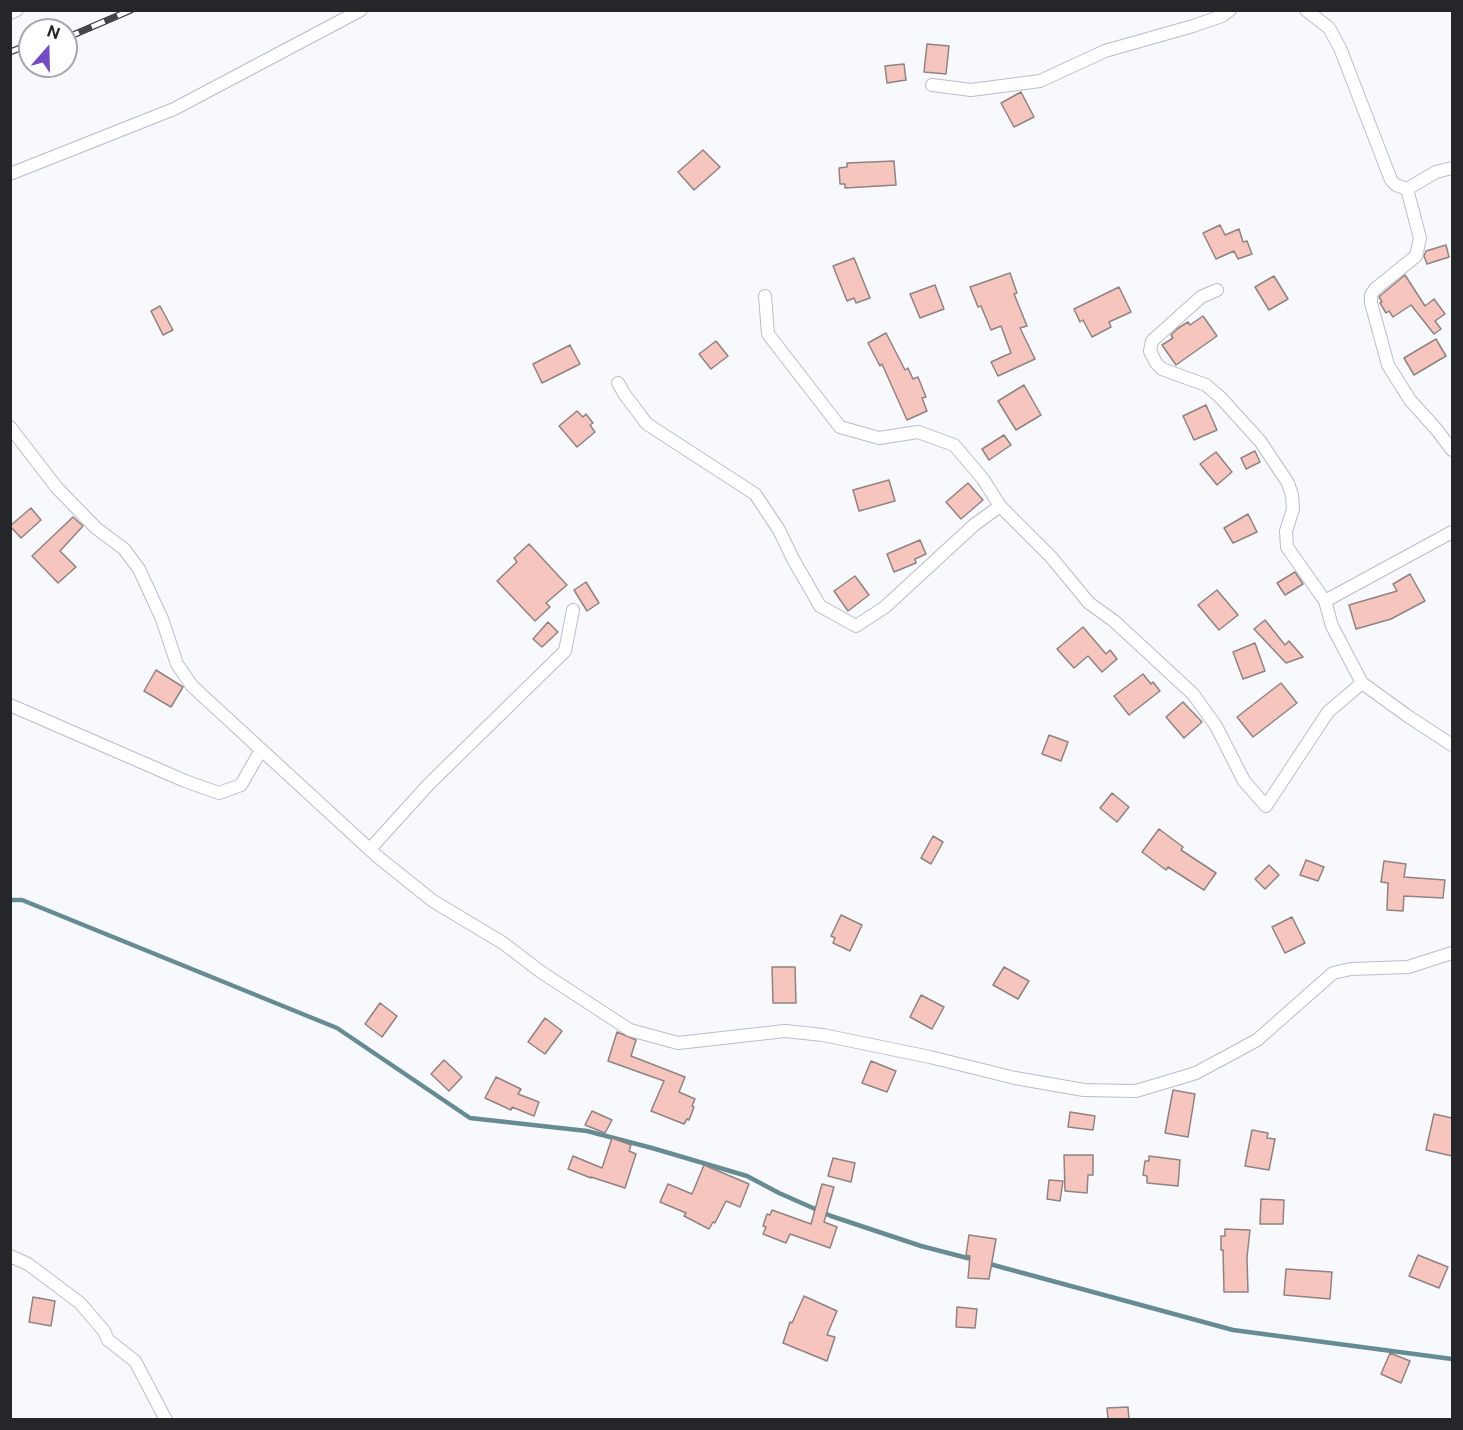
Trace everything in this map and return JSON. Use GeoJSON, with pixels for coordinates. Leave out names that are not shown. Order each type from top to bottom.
{"type":"FeatureCollection","features":[{"type":"Feature","properties":{"kind":"street"},"geometry":{"type":"LineString","coordinates":[[10,13],[17,10]]}},
{"type":"Feature","properties":{"kind":"street"},"geometry":{"type":"LineString","coordinates":[[10,174],[174,110],[361,10]]}},
{"type":"Feature","properties":{"kind":"street"},"geometry":{"type":"LineString","coordinates":[[932,85],[971,90],[1040,81],[1105,51],[1192,26],[1222,16],[1230,10]]}},
{"type":"Feature","properties":{"kind":"street"},"geometry":{"type":"LineString","coordinates":[[1305,10],[1329,28],[1340,48],[1391,180],[1396,185],[1407,189]]}},
{"type":"Feature","properties":{"kind":"street"},"geometry":{"type":"LineString","coordinates":[[1407,189],[1436,172],[1452,168]]}},
{"type":"Feature","properties":{"kind":"street"},"geometry":{"type":"LineString","coordinates":[[1407,189],[1420,238],[1416,256],[1375,289],[1371,295],[1371,303],[1388,365],[1410,400],[1452,450]]}},
{"type":"Feature","properties":{"kind":"street"},"geometry":{"type":"LineString","coordinates":[[1217,290],[1201,297],[1152,341],[1150,351],[1156,363],[1162,369],[1206,385],[1260,441],[1288,483],[1292,495],[1293,508],[1286,531],[1287,547],[1325,601],[1332,626],[1362,683],[1452,745]]}},
{"type":"Feature","properties":{"kind":"street"},"geometry":{"type":"LineString","coordinates":[[765,296],[768,334],[840,427],[879,438],[918,432],[954,445],[983,479],[1000,506],[1051,557],[1089,603],[1114,621],[1194,694],[1216,726],[1244,781],[1266,806],[1328,712],[1362,683]]}},
{"type":"Feature","properties":{"kind":"street"},"geometry":{"type":"LineString","coordinates":[[618,383],[647,424],[755,494],[779,530],[820,606],[856,626],[885,607],[974,525],[1000,506]]}},
{"type":"Feature","properties":{"kind":"street"},"geometry":{"type":"LineString","coordinates":[[10,427],[57,488],[96,528],[124,549],[139,569],[162,619],[177,664],[192,686],[370,849],[433,901],[503,943],[541,972],[630,1030],[678,1043],[785,1031],[824,1035],[930,1057],[1015,1078],[1084,1090],[1136,1090],[1196,1073],[1257,1040],[1333,973],[1351,969],[1408,967],[1452,953]]}},
{"type":"Feature","properties":{"kind":"street"},"geometry":{"type":"LineString","coordinates":[[1325,601],[1452,532]]}},
{"type":"Feature","properties":{"kind":"street"},"geometry":{"type":"LineString","coordinates":[[370,849],[429,784],[565,651],[573,610]]}},
{"type":"Feature","properties":{"kind":"street"},"geometry":{"type":"LineString","coordinates":[[10,705],[185,781],[219,793],[241,785],[261,750]]}},
{"type":"Feature","properties":{"kind":"street"},"geometry":{"type":"LineString","coordinates":[[10,1256],[28,1264],[80,1303],[104,1331],[108,1340],[135,1361],[166,1419]]}},
{"type":"Feature","properties":{"kind":"building"},"geometry":{"type":"Polygon","coordinates":[[[927,44],[949,46],[946,74],[924,72],[927,44]]]}},
{"type":"Feature","properties":{"kind":"building"},"geometry":{"type":"Polygon","coordinates":[[[904,64],[906,80],[887,83],[885,66],[904,64]]]}},
{"type":"Feature","properties":{"kind":"building"},"geometry":{"type":"Polygon","coordinates":[[[1021,92],[1034,117],[1014,127],[1001,103],[1021,92]]]}},
{"type":"Feature","properties":{"kind":"building"},"geometry":{"type":"Polygon","coordinates":[[[703,150],[720,167],[694,190],[678,172],[703,150]]]}},
{"type":"Feature","properties":{"kind":"building"},"geometry":{"type":"Polygon","coordinates":[[[894,161],[896,185],[845,188],[845,184],[840,184],[839,168],[847,167],[847,163],[894,161]]]}},
{"type":"Feature","properties":{"kind":"building"},"geometry":{"type":"Polygon","coordinates":[[[1220,225],[1225,235],[1239,229],[1243,242],[1247,241],[1252,254],[1238,259],[1234,251],[1216,259],[1203,233],[1220,225]]]}},
{"type":"Feature","properties":{"kind":"building"},"geometry":{"type":"Polygon","coordinates":[[[1446,245],[1449,257],[1427,264],[1424,256],[1426,251],[1446,245]]]}},
{"type":"Feature","properties":{"kind":"building"},"geometry":{"type":"Polygon","coordinates":[[[854,258],[870,298],[856,303],[854,298],[847,301],[833,266],[854,258]]]}},
{"type":"Feature","properties":{"kind":"building"},"geometry":{"type":"Polygon","coordinates":[[[1010,273],[1017,293],[1014,294],[1027,326],[1020,328],[1035,359],[998,376],[991,362],[1011,353],[1001,326],[991,330],[970,287],[1010,273]]]}},
{"type":"Feature","properties":{"kind":"building"},"geometry":{"type":"Polygon","coordinates":[[[1405,275],[1425,306],[1434,299],[1445,314],[1435,321],[1441,329],[1434,334],[1411,305],[1393,317],[1389,311],[1386,313],[1380,303],[1382,302],[1379,297],[1405,275]]]}},
{"type":"Feature","properties":{"kind":"building"},"geometry":{"type":"Polygon","coordinates":[[[1274,276],[1288,299],[1269,310],[1255,287],[1274,276]]]}},
{"type":"Feature","properties":{"kind":"building"},"geometry":{"type":"Polygon","coordinates":[[[935,285],[944,309],[920,318],[910,294],[935,285]]]}},
{"type":"Feature","properties":{"kind":"building"},"geometry":{"type":"Polygon","coordinates":[[[1119,287],[1131,312],[1109,322],[1111,327],[1092,337],[1083,320],[1080,322],[1074,309],[1119,287]]]}},
{"type":"Feature","properties":{"kind":"building"},"geometry":{"type":"Polygon","coordinates":[[[160,306],[173,330],[163,335],[151,311],[160,306]]]}},
{"type":"Feature","properties":{"kind":"building"},"geometry":{"type":"Polygon","coordinates":[[[1203,316],[1217,336],[1176,365],[1162,345],[1173,338],[1171,335],[1177,329],[1188,322],[1190,325],[1203,316]]]}},
{"type":"Feature","properties":{"kind":"building"},"geometry":{"type":"Polygon","coordinates":[[[886,333],[905,370],[908,368],[913,379],[918,377],[926,397],[922,398],[927,411],[907,420],[882,364],[880,366],[868,343],[886,333]]]}},
{"type":"Feature","properties":{"kind":"building"},"geometry":{"type":"Polygon","coordinates":[[[1436,339],[1446,356],[1414,375],[1404,358],[1436,339]]]}},
{"type":"Feature","properties":{"kind":"building"},"geometry":{"type":"Polygon","coordinates":[[[716,341],[728,356],[711,369],[699,354],[716,341]]]}},
{"type":"Feature","properties":{"kind":"building"},"geometry":{"type":"Polygon","coordinates":[[[570,345],[580,364],[542,383],[533,364],[570,345]]]}},
{"type":"Feature","properties":{"kind":"building"},"geometry":{"type":"Polygon","coordinates":[[[1024,385],[1041,415],[1016,430],[998,401],[1024,385]]]}},
{"type":"Feature","properties":{"kind":"building"},"geometry":{"type":"Polygon","coordinates":[[[1206,405],[1217,430],[1194,440],[1183,416],[1206,405]]]}},
{"type":"Feature","properties":{"kind":"building"},"geometry":{"type":"Polygon","coordinates":[[[577,411],[583,417],[586,414],[593,423],[590,425],[595,432],[577,447],[559,426],[577,411]]]}},
{"type":"Feature","properties":{"kind":"building"},"geometry":{"type":"Polygon","coordinates":[[[1004,435],[1011,445],[989,460],[982,449],[1004,435]]]}},
{"type":"Feature","properties":{"kind":"building"},"geometry":{"type":"Polygon","coordinates":[[[1255,451],[1260,462],[1246,469],[1241,458],[1255,451]]]}},
{"type":"Feature","properties":{"kind":"building"},"geometry":{"type":"Polygon","coordinates":[[[1216,452],[1232,472],[1217,485],[1200,464],[1216,452]]]}},
{"type":"Feature","properties":{"kind":"building"},"geometry":{"type":"Polygon","coordinates":[[[889,480],[895,501],[859,511],[853,490],[889,480]]]}},
{"type":"Feature","properties":{"kind":"building"},"geometry":{"type":"Polygon","coordinates":[[[968,483],[983,500],[961,519],[946,502],[968,483]]]}},
{"type":"Feature","properties":{"kind":"building"},"geometry":{"type":"Polygon","coordinates":[[[31,508],[41,520],[21,538],[10,526],[31,508]]]}},
{"type":"Feature","properties":{"kind":"building"},"geometry":{"type":"Polygon","coordinates":[[[1248,514],[1257,532],[1233,543],[1224,528],[1248,514]]]}},
{"type":"Feature","properties":{"kind":"building"},"geometry":{"type":"Polygon","coordinates":[[[73,517],[83,526],[60,551],[76,567],[58,583],[32,556],[73,517]]]}},
{"type":"Feature","properties":{"kind":"building"},"geometry":{"type":"Polygon","coordinates":[[[920,540],[926,554],[915,559],[916,563],[894,572],[887,554],[920,540]]]}},
{"type":"Feature","properties":{"kind":"building"},"geometry":{"type":"Polygon","coordinates":[[[529,544],[567,585],[546,603],[550,607],[535,621],[497,581],[517,562],[514,558],[529,544]]]}},
{"type":"Feature","properties":{"kind":"building"},"geometry":{"type":"Polygon","coordinates":[[[1295,572],[1303,584],[1285,595],[1277,583],[1295,572]]]}},
{"type":"Feature","properties":{"kind":"building"},"geometry":{"type":"Polygon","coordinates":[[[1410,574],[1425,601],[1391,619],[1356,629],[1349,605],[1397,591],[1393,584],[1410,574]]]}},
{"type":"Feature","properties":{"kind":"building"},"geometry":{"type":"Polygon","coordinates":[[[855,576],[869,595],[848,611],[834,591],[855,576]]]}},
{"type":"Feature","properties":{"kind":"building"},"geometry":{"type":"Polygon","coordinates":[[[586,582],[599,603],[587,611],[574,590],[586,582]]]}},
{"type":"Feature","properties":{"kind":"building"},"geometry":{"type":"Polygon","coordinates":[[[1217,590],[1238,615],[1219,630],[1198,605],[1217,590]]]}},
{"type":"Feature","properties":{"kind":"building"},"geometry":{"type":"Polygon","coordinates":[[[1265,620],[1285,645],[1289,641],[1303,657],[1286,663],[1254,629],[1265,620]]]}},
{"type":"Feature","properties":{"kind":"building"},"geometry":{"type":"Polygon","coordinates":[[[548,622],[558,632],[542,647],[533,639],[548,622]]]}},
{"type":"Feature","properties":{"kind":"building"},"geometry":{"type":"Polygon","coordinates":[[[1083,627],[1106,654],[1110,650],[1117,659],[1102,672],[1088,656],[1074,668],[1057,649],[1083,627]]]}},
{"type":"Feature","properties":{"kind":"building"},"geometry":{"type":"Polygon","coordinates":[[[1255,643],[1265,671],[1243,679],[1233,652],[1255,643]]]}},
{"type":"Feature","properties":{"kind":"building"},"geometry":{"type":"Polygon","coordinates":[[[156,670],[183,687],[171,707],[144,691],[156,670]]]}},
{"type":"Feature","properties":{"kind":"building"},"geometry":{"type":"Polygon","coordinates":[[[1143,674],[1160,691],[1129,715],[1114,696],[1143,674]]]}},
{"type":"Feature","properties":{"kind":"building"},"geometry":{"type":"Polygon","coordinates":[[[1281,683],[1297,703],[1253,737],[1237,717],[1281,683]]]}},
{"type":"Feature","properties":{"kind":"building"},"geometry":{"type":"Polygon","coordinates":[[[1183,702],[1202,722],[1184,738],[1166,717],[1183,702]]]}},
{"type":"Feature","properties":{"kind":"building"},"geometry":{"type":"Polygon","coordinates":[[[1049,735],[1068,742],[1061,761],[1042,754],[1049,735]]]}},
{"type":"Feature","properties":{"kind":"building"},"geometry":{"type":"Polygon","coordinates":[[[1112,793],[1129,807],[1117,822],[1100,808],[1112,793]]]}},
{"type":"Feature","properties":{"kind":"building"},"geometry":{"type":"Polygon","coordinates":[[[1159,829],[1183,847],[1181,850],[1216,873],[1204,890],[1168,867],[1166,870],[1142,852],[1159,829]]]}},
{"type":"Feature","properties":{"kind":"building"},"geometry":{"type":"Polygon","coordinates":[[[933,836],[943,842],[931,864],[921,858],[933,836]]]}},
{"type":"Feature","properties":{"kind":"building"},"geometry":{"type":"Polygon","coordinates":[[[1306,860],[1324,867],[1318,881],[1300,875],[1306,860]]]}},
{"type":"Feature","properties":{"kind":"building"},"geometry":{"type":"Polygon","coordinates":[[[1384,861],[1406,864],[1404,877],[1445,880],[1443,898],[1404,896],[1403,911],[1387,910],[1388,883],[1381,882],[1384,861]]]}},
{"type":"Feature","properties":{"kind":"building"},"geometry":{"type":"Polygon","coordinates":[[[1269,865],[1279,875],[1265,889],[1255,879],[1269,865]]]}},
{"type":"Feature","properties":{"kind":"building"},"geometry":{"type":"Polygon","coordinates":[[[841,915],[862,925],[850,951],[833,943],[835,938],[831,936],[841,915]]]}},
{"type":"Feature","properties":{"kind":"building"},"geometry":{"type":"Polygon","coordinates":[[[1292,917],[1305,943],[1285,953],[1272,927],[1292,917]]]}},
{"type":"Feature","properties":{"kind":"building"},"geometry":{"type":"Polygon","coordinates":[[[772,967],[795,967],[796,1003],[773,1003],[772,967]]]}},
{"type":"Feature","properties":{"kind":"building"},"geometry":{"type":"Polygon","coordinates":[[[1004,967],[1029,981],[1018,999],[993,985],[1004,967]]]}},
{"type":"Feature","properties":{"kind":"building"},"geometry":{"type":"Polygon","coordinates":[[[921,995],[944,1007],[932,1029],[910,1017],[921,995]]]}},
{"type":"Feature","properties":{"kind":"building"},"geometry":{"type":"Polygon","coordinates":[[[380,1003],[397,1016],[382,1037],[365,1024],[380,1003]]]}},
{"type":"Feature","properties":{"kind":"building"},"geometry":{"type":"Polygon","coordinates":[[[545,1018],[562,1031],[545,1054],[528,1042],[545,1018]]]}},
{"type":"Feature","properties":{"kind":"building"},"geometry":{"type":"Polygon","coordinates":[[[617,1032],[636,1040],[631,1056],[685,1077],[679,1092],[695,1099],[689,1120],[687,1119],[684,1124],[651,1111],[664,1081],[608,1061],[617,1032]]]}},
{"type":"Feature","properties":{"kind":"building"},"geometry":{"type":"Polygon","coordinates":[[[444,1060],[462,1077],[449,1091],[431,1074],[444,1060]]]}},
{"type":"Feature","properties":{"kind":"building"},"geometry":{"type":"Polygon","coordinates":[[[871,1061],[896,1071],[887,1092],[862,1083],[871,1061]]]}},
{"type":"Feature","properties":{"kind":"building"},"geometry":{"type":"Polygon","coordinates":[[[496,1077],[521,1089],[518,1094],[539,1102],[534,1116],[512,1107],[511,1110],[485,1098],[496,1077]]]}},
{"type":"Feature","properties":{"kind":"building"},"geometry":{"type":"Polygon","coordinates":[[[1173,1090],[1195,1094],[1188,1137],[1165,1133],[1173,1090]]]}},
{"type":"Feature","properties":{"kind":"building"},"geometry":{"type":"Polygon","coordinates":[[[592,1111],[612,1120],[605,1133],[585,1125],[592,1111]]]}},
{"type":"Feature","properties":{"kind":"building"},"geometry":{"type":"Polygon","coordinates":[[[1070,1112],[1095,1116],[1093,1130],[1068,1127],[1070,1112]]]}},
{"type":"Feature","properties":{"kind":"building"},"geometry":{"type":"Polygon","coordinates":[[[1434,1114],[1452,1118],[1452,1156],[1426,1150],[1434,1114]]]}},
{"type":"Feature","properties":{"kind":"building"},"geometry":{"type":"Polygon","coordinates":[[[1252,1130],[1268,1133],[1267,1138],[1275,1139],[1269,1170],[1245,1166],[1252,1130]]]}},
{"type":"Feature","properties":{"kind":"building"},"geometry":{"type":"Polygon","coordinates":[[[612,1138],[631,1145],[629,1151],[636,1154],[625,1188],[568,1169],[573,1156],[602,1168],[612,1138]]]}},
{"type":"Feature","properties":{"kind":"building"},"geometry":{"type":"Polygon","coordinates":[[[1064,1155],[1093,1155],[1093,1175],[1088,1175],[1087,1193],[1065,1191],[1064,1155]]]}},
{"type":"Feature","properties":{"kind":"building"},"geometry":{"type":"Polygon","coordinates":[[[1149,1156],[1180,1160],[1178,1186],[1147,1183],[1147,1176],[1143,1175],[1145,1161],[1149,1161],[1149,1156]]]}},
{"type":"Feature","properties":{"kind":"building"},"geometry":{"type":"Polygon","coordinates":[[[833,1158],[855,1163],[851,1182],[828,1176],[833,1158]]]}},
{"type":"Feature","properties":{"kind":"building"},"geometry":{"type":"Polygon","coordinates":[[[704,1165],[749,1184],[740,1207],[726,1201],[715,1223],[713,1222],[709,1229],[684,1216],[686,1213],[660,1202],[668,1184],[692,1194],[704,1165]]]}},
{"type":"Feature","properties":{"kind":"building"},"geometry":{"type":"Polygon","coordinates":[[[1049,1180],[1063,1181],[1060,1201],[1047,1199],[1049,1180]]]}},
{"type":"Feature","properties":{"kind":"building"},"geometry":{"type":"Polygon","coordinates":[[[822,1184],[834,1187],[824,1222],[837,1227],[830,1248],[790,1234],[786,1243],[763,1234],[767,1214],[770,1215],[772,1210],[811,1224],[822,1184]]]}},
{"type":"Feature","properties":{"kind":"building"},"geometry":{"type":"Polygon","coordinates":[[[1261,1199],[1284,1200],[1283,1224],[1260,1224],[1261,1199]]]}},
{"type":"Feature","properties":{"kind":"building"},"geometry":{"type":"Polygon","coordinates":[[[1225,1229],[1250,1230],[1247,1257],[1248,1292],[1224,1292],[1221,1236],[1225,1236],[1225,1229]]]}},
{"type":"Feature","properties":{"kind":"building"},"geometry":{"type":"Polygon","coordinates":[[[969,1235],[996,1239],[989,1279],[968,1278],[970,1256],[966,1255],[969,1235]]]}},
{"type":"Feature","properties":{"kind":"building"},"geometry":{"type":"Polygon","coordinates":[[[1418,1255],[1448,1267],[1439,1288],[1409,1276],[1418,1255]]]}},
{"type":"Feature","properties":{"kind":"building"},"geometry":{"type":"Polygon","coordinates":[[[1286,1269],[1332,1272],[1330,1299],[1284,1295],[1286,1269]]]}},
{"type":"Feature","properties":{"kind":"building"},"geometry":{"type":"Polygon","coordinates":[[[804,1296],[837,1311],[827,1335],[835,1337],[827,1361],[783,1343],[790,1322],[792,1323],[804,1296]]]}},
{"type":"Feature","properties":{"kind":"building"},"geometry":{"type":"Polygon","coordinates":[[[33,1297],[55,1301],[51,1326],[29,1322],[33,1297]]]}},
{"type":"Feature","properties":{"kind":"building"},"geometry":{"type":"Polygon","coordinates":[[[957,1307],[977,1309],[975,1328],[956,1327],[957,1307]]]}},
{"type":"Feature","properties":{"kind":"building"},"geometry":{"type":"Polygon","coordinates":[[[1390,1353],[1410,1361],[1401,1383],[1381,1374],[1390,1353]]]}},
{"type":"Feature","properties":{"kind":"building"},"geometry":{"type":"Polygon","coordinates":[[[1128,1407],[1129,1419],[1108,1419],[1107,1408],[1128,1407]]]}},
{"type":"Feature","properties":{"kind":"waterway"},"geometry":{"type":"LineString","coordinates":[[10,900],[22,900],[337,1028],[470,1118],[587,1131],[652,1148],[747,1176],[831,1216],[921,1246],[975,1260]]}},
{"type":"Feature","properties":{"kind":"waterway"},"geometry":{"type":"LineString","coordinates":[[986,1263],[1233,1330],[1452,1359]]}},
{"type":"Feature","properties":{"kind":"railway"},"geometry":{"type":"LineString","coordinates":[[78,33],[131,10]]}},
{"type":"Feature","properties":{"kind":"railway"},"geometry":{"type":"LineString","coordinates":[[10,52],[18,49]]}}]}
